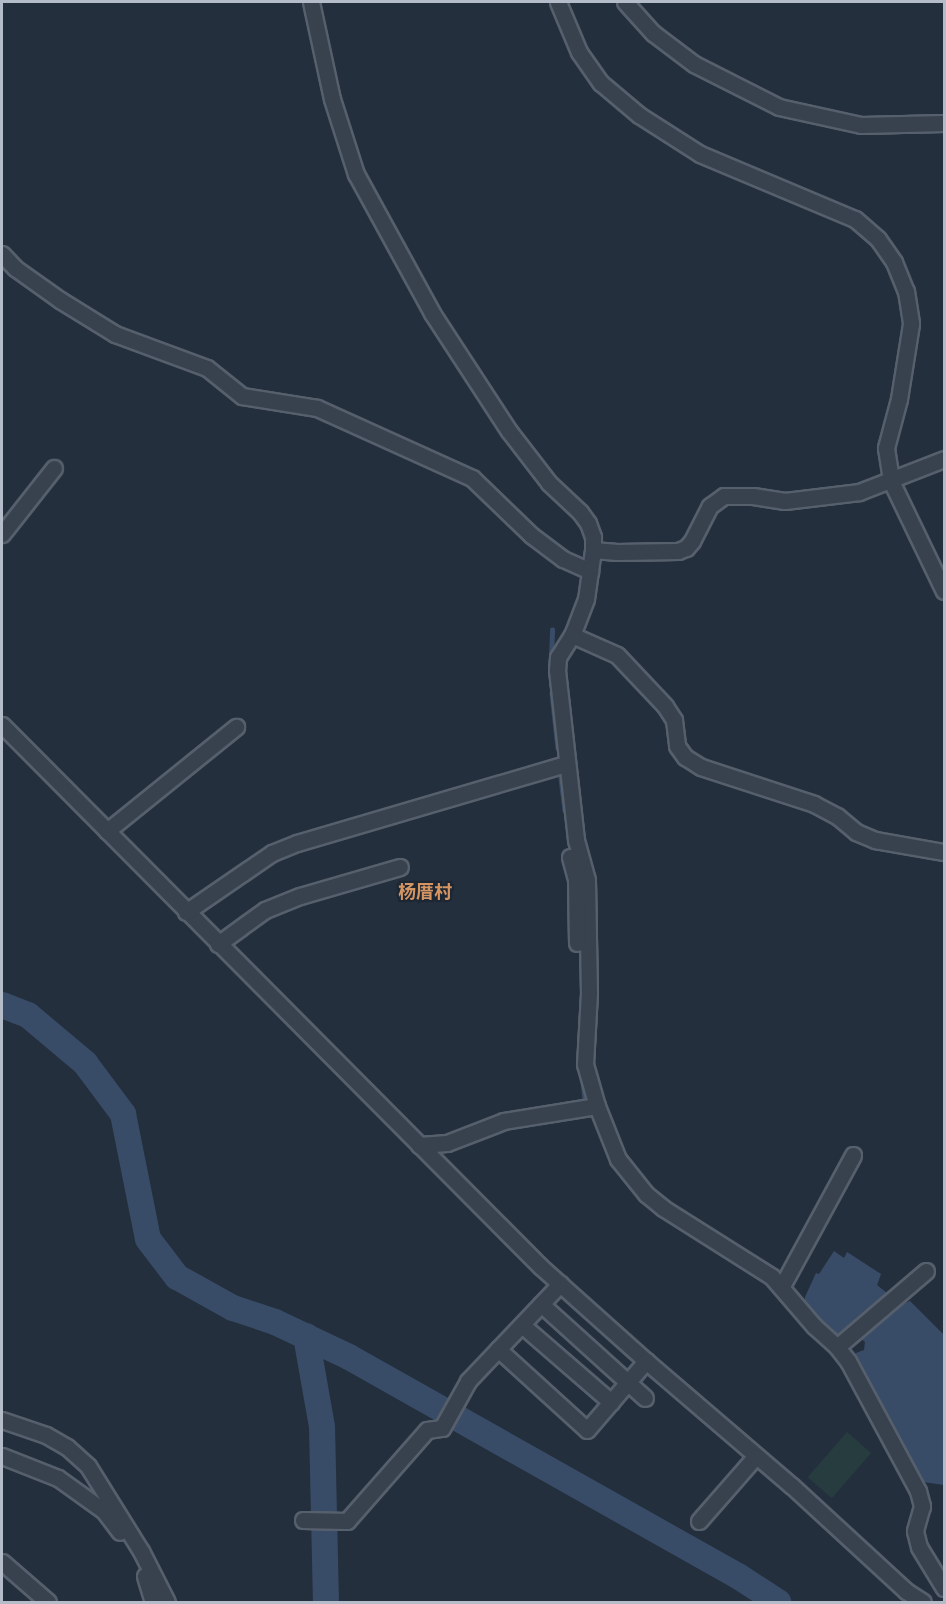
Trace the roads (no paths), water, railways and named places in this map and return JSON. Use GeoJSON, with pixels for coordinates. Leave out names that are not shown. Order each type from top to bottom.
{"type":"FeatureCollection","features":[{"type":"Feature","properties":{"kind":"street"},"geometry":{"type":"LineString","coordinates":[[311,2],[332,99],[356,174],[432,313],[508,431],[549,483],[580,512],[588,523],[593,537],[586,599],[572,635],[558,657],[557,670],[573,845],[581,880],[585,1064],[597,1106],[618,1159],[646,1194],[663,1208],[772,1277],[814,1326],[840,1344],[918,1491],[922,1506],[915,1531],[919,1547],[945,1588]]}},
{"type":"Feature","properties":{"kind":"street"},"geometry":{"type":"LineString","coordinates":[[558,2],[579,52],[601,83],[639,115],[700,154],[855,219],[878,239],[889,255],[906,291],[910,324],[899,399],[886,448],[891,481],[945,591]]}},
{"type":"Feature","properties":{"kind":"street"},"geometry":{"type":"LineString","coordinates":[[625,2],[653,33],[694,64],[779,107],[861,125],[945,123]]}},
{"type":"Feature","properties":{"kind":"street"},"geometry":{"type":"LineString","coordinates":[[2,254],[15,268],[60,300],[115,334],[207,368],[242,396],[318,408],[472,478],[531,535],[562,559],[590,571]]}},
{"type":"Feature","properties":{"kind":"street"},"geometry":{"type":"LineString","coordinates":[[593,550],[678,551],[686,548],[710,506],[724,496],[753,496],[785,501],[859,492],[945,459]]}},
{"type":"Feature","properties":{"kind":"street"},"geometry":{"type":"LineString","coordinates":[[2,534],[54,468]]}},
{"type":"Feature","properties":{"kind":"street"},"geometry":{"type":"LineString","coordinates":[[572,635],[617,655],[665,706],[674,720],[678,746],[685,757],[701,767],[814,804],[837,816],[855,832],[875,840],[945,852]]}},
{"type":"Feature","properties":{"kind":"street"},"geometry":{"type":"LineString","coordinates":[[2,725],[186,912],[560,1284],[906,1591],[923,1602]]}},
{"type":"Feature","properties":{"kind":"street"},"geometry":{"type":"LineString","coordinates":[[106,831],[236,727]]}},
{"type":"Feature","properties":{"kind":"street"},"geometry":{"type":"LineString","coordinates":[[186,912],[272,853],[297,843],[566,764]]}},
{"type":"Feature","properties":{"kind":"street"},"geometry":{"type":"LineString","coordinates":[[218,944],[265,910],[300,896],[400,867]]}},
{"type":"Feature","properties":{"kind":"street"},"geometry":{"type":"LineString","coordinates":[[419,1145],[447,1143],[504,1121],[597,1106]]}},
{"type":"Feature","properties":{"kind":"street"},"geometry":{"type":"LineString","coordinates":[[782,1286],[853,1155]]}},
{"type":"Feature","properties":{"kind":"street"},"geometry":{"type":"LineString","coordinates":[[840,1344],[926,1271]]}},
{"type":"Feature","properties":{"kind":"street"},"geometry":{"type":"LineString","coordinates":[[303,1520],[347,1521],[427,1430],[442,1428],[468,1381],[560,1284]]}},
{"type":"Feature","properties":{"kind":"street"},"geometry":{"type":"LineString","coordinates":[[541,1304],[645,1398]]}},
{"type":"Feature","properties":{"kind":"street"},"geometry":{"type":"LineString","coordinates":[[522,1325],[611,1402]]}},
{"type":"Feature","properties":{"kind":"street"},"geometry":{"type":"LineString","coordinates":[[498,1349],[587,1430],[646,1361]]}},
{"type":"Feature","properties":{"kind":"street"},"geometry":{"type":"LineString","coordinates":[[2,1420],[56,1441],[67,1447],[88,1466],[141,1551],[167,1602]]}},
{"type":"Feature","properties":{"kind":"street"},"geometry":{"type":"LineString","coordinates":[[2,1456],[58,1478],[104,1511],[138,1556],[153,1602]]}},
{"type":"Feature","properties":{"kind":"street"},"geometry":{"type":"LineString","coordinates":[[699,1521],[756,1456]]}},
{"type":"Feature","properties":{"kind":"street"},"geometry":{"type":"LineString","coordinates":[[2,1562],[48,1602]]}},
{"type":"Feature","properties":{"kind":"water"},"geometry":{"type":"Polygon","coordinates":[[[834,1251],[844,1258],[847,1252],[881,1274],[877,1285],[887,1293],[893,1294],[900,1305],[910,1301],[944,1335],[944,1485],[923,1482],[857,1362],[856,1353],[864,1350],[865,1342],[859,1337],[829,1335],[805,1308],[805,1297],[816,1273],[819,1274],[834,1251]]]}},
{"type":"Feature","properties":{"kind":"waterway"},"geometry":{"type":"LineString","coordinates":[[551,660],[552,630]]}},
{"type":"Feature","properties":{"kind":"waterway"},"geometry":{"type":"LineString","coordinates":[[552,693],[558,748]]}},
{"type":"Feature","properties":{"kind":"waterway"},"geometry":{"type":"LineString","coordinates":[[561,778],[565,811]]}},
{"type":"Feature","properties":{"kind":"waterway"},"geometry":{"type":"LineString","coordinates":[[2,1005],[28,1015],[85,1063],[123,1114],[148,1239],[177,1277],[233,1308],[275,1322],[349,1357],[738,1576],[778,1602]]}},
{"type":"Feature","properties":{"kind":"waterway"},"geometry":{"type":"LineString","coordinates":[[583,1081],[585,1099]]}},
{"type":"Feature","properties":{"kind":"waterway"},"geometry":{"type":"LineString","coordinates":[[306,1336],[322,1427],[326,1602]]}},
{"type":"Feature","properties":{"kind":"district","name":"杨厝村"},"geometry":{"type":"Point","coordinates":[425,892]}}]}
